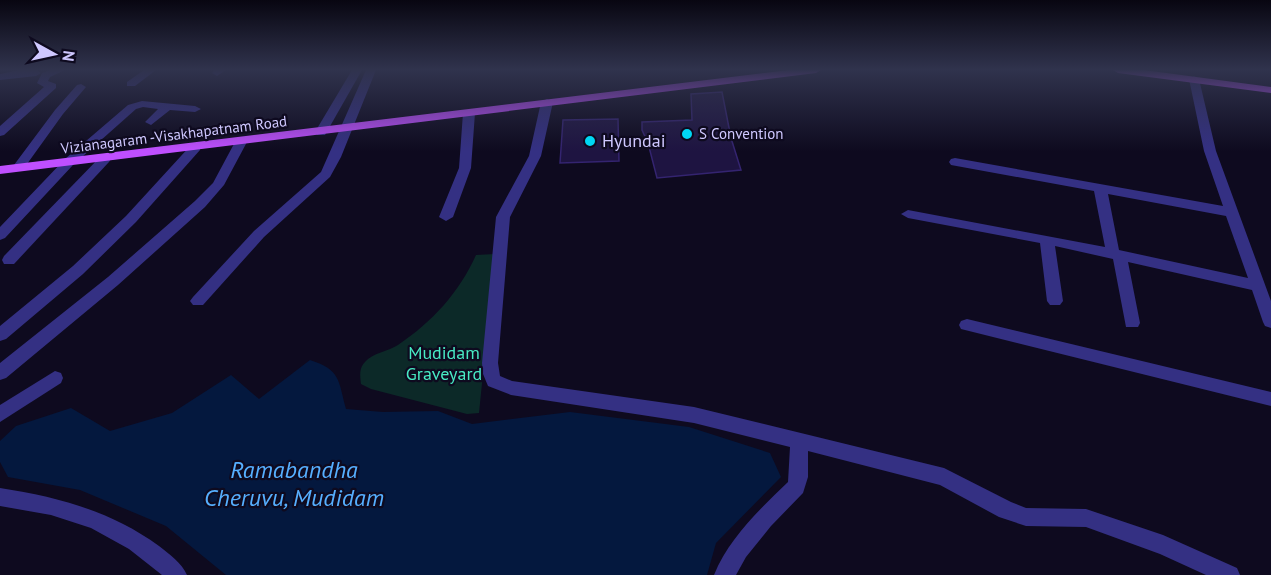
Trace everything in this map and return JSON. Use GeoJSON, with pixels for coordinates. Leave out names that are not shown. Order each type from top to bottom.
{"type":"FeatureCollection","features":[{"type":"Feature","properties":{"kind":"main road","name":"Vizianagaram -Visakhapatnam Road"},"geometry":{"type":"LineString","coordinates":[[0,170],[345,129],[584,97]]}},
{"type":"Feature","properties":{"kind":"street"},"geometry":{"type":"LineString","coordinates":[[0,132],[39,97]]}},
{"type":"Feature","properties":{"kind":"street"},"geometry":{"type":"LineString","coordinates":[[18,168],[72,97]]}},
{"type":"Feature","properties":{"kind":"street"},"geometry":{"type":"LineString","coordinates":[[321,132],[341,97]]}},
{"type":"Feature","properties":{"kind":"street"},"geometry":{"type":"LineString","coordinates":[[198,301],[260,234],[326,174],[359,97]]}},
{"type":"Feature","properties":{"kind":"street"},"geometry":{"type":"LineString","coordinates":[[1198,97],[1210,151],[1271,322]]}},
{"type":"Feature","properties":{"kind":"street"},"geometry":{"type":"LineString","coordinates":[[547,102],[535,156],[503,217],[490,363],[491,374],[495,381],[511,388],[694,415],[944,477],[1006,510],[1026,517],[1086,518],[1120,528],[1230,575]]}},
{"type":"Feature","properties":{"kind":"street"},"geometry":{"type":"LineString","coordinates":[[0,235],[69,162],[132,107],[139,104],[195,109]]}},
{"type":"Feature","properties":{"kind":"street"},"geometry":{"type":"LineString","coordinates":[[151,122],[168,106]]}},
{"type":"Feature","properties":{"kind":"street"},"geometry":{"type":"LineString","coordinates":[[446,217],[465,168],[469,113]]}},
{"type":"Feature","properties":{"kind":"street"},"geometry":{"type":"LineString","coordinates":[[0,373],[112,281],[206,198],[218,184],[241,142]]}},
{"type":"Feature","properties":{"kind":"street"},"geometry":{"type":"LineString","coordinates":[[0,334],[78,270],[131,219],[196,147]]}},
{"type":"Feature","properties":{"kind":"street"},"geometry":{"type":"LineString","coordinates":[[9,260],[105,159]]}},
{"type":"Feature","properties":{"kind":"street"},"geometry":{"type":"LineString","coordinates":[[955,162],[1231,212]]}},
{"type":"Feature","properties":{"kind":"street"},"geometry":{"type":"LineString","coordinates":[[1100,188],[1132,323]]}},
{"type":"Feature","properties":{"kind":"street"},"geometry":{"type":"LineString","coordinates":[[908,214],[1047,239],[1258,286]]}},
{"type":"Feature","properties":{"kind":"street"},"geometry":{"type":"LineString","coordinates":[[1047,239],[1055,301]]}},
{"type":"Feature","properties":{"kind":"street"},"geometry":{"type":"LineString","coordinates":[[967,325],[1271,399]]}},
{"type":"Feature","properties":{"kind":"street"},"geometry":{"type":"LineString","coordinates":[[0,414],[55,378]]}},
{"type":"Feature","properties":{"kind":"street"},"geometry":{"type":"LineString","coordinates":[[724,575],[739,550],[764,519],[796,487],[799,477],[798,440]]}},
{"type":"Feature","properties":{"kind":"street"},"geometry":{"type":"LineString","coordinates":[[0,497],[85,514],[109,524],[148,548],[177,575]]}},
{"type":"Feature","properties":{"kind":"green space","name":"Mudidam Graveyard"},"geometry":{"type":"Polygon","coordinates":[[[495,254],[479,413],[467,414],[371,389],[361,384],[361,369],[368,359],[398,345],[422,327],[453,294],[476,255],[495,254]]]}},
{"type":"Feature","properties":{"kind":"water","name":"Ramabandha Cheruvu, Mudidam"},"geometry":{"type":"Polygon","coordinates":[[[310,360],[328,368],[337,377],[346,409],[383,412],[438,411],[472,424],[570,412],[689,427],[770,453],[781,477],[716,543],[707,575],[226,575],[166,526],[80,490],[8,477],[0,462],[0,441],[16,426],[71,408],[110,431],[172,413],[231,375],[259,399],[310,360]]]}},
{"type":"Feature","properties":{"kind":"building","name":"S Convention"},"geometry":{"type":"Polygon","coordinates":[[[691,97],[723,97],[731,138],[741,170],[657,178],[648,143],[642,130],[642,122],[692,120],[691,97]]]}},
{"type":"Feature","properties":{"kind":"building","name":"Hyundai"},"geometry":{"type":"Polygon","coordinates":[[[618,119],[619,161],[560,163],[563,120],[618,119]]]}},
{"type":"Feature","properties":{"kind":"place","name":"S Convention"},"geometry":{"type":"Point","coordinates":[687,134]}},
{"type":"Feature","properties":{"kind":"place","name":"Hyundai"},"geometry":{"type":"Point","coordinates":[590,141]}}]}
